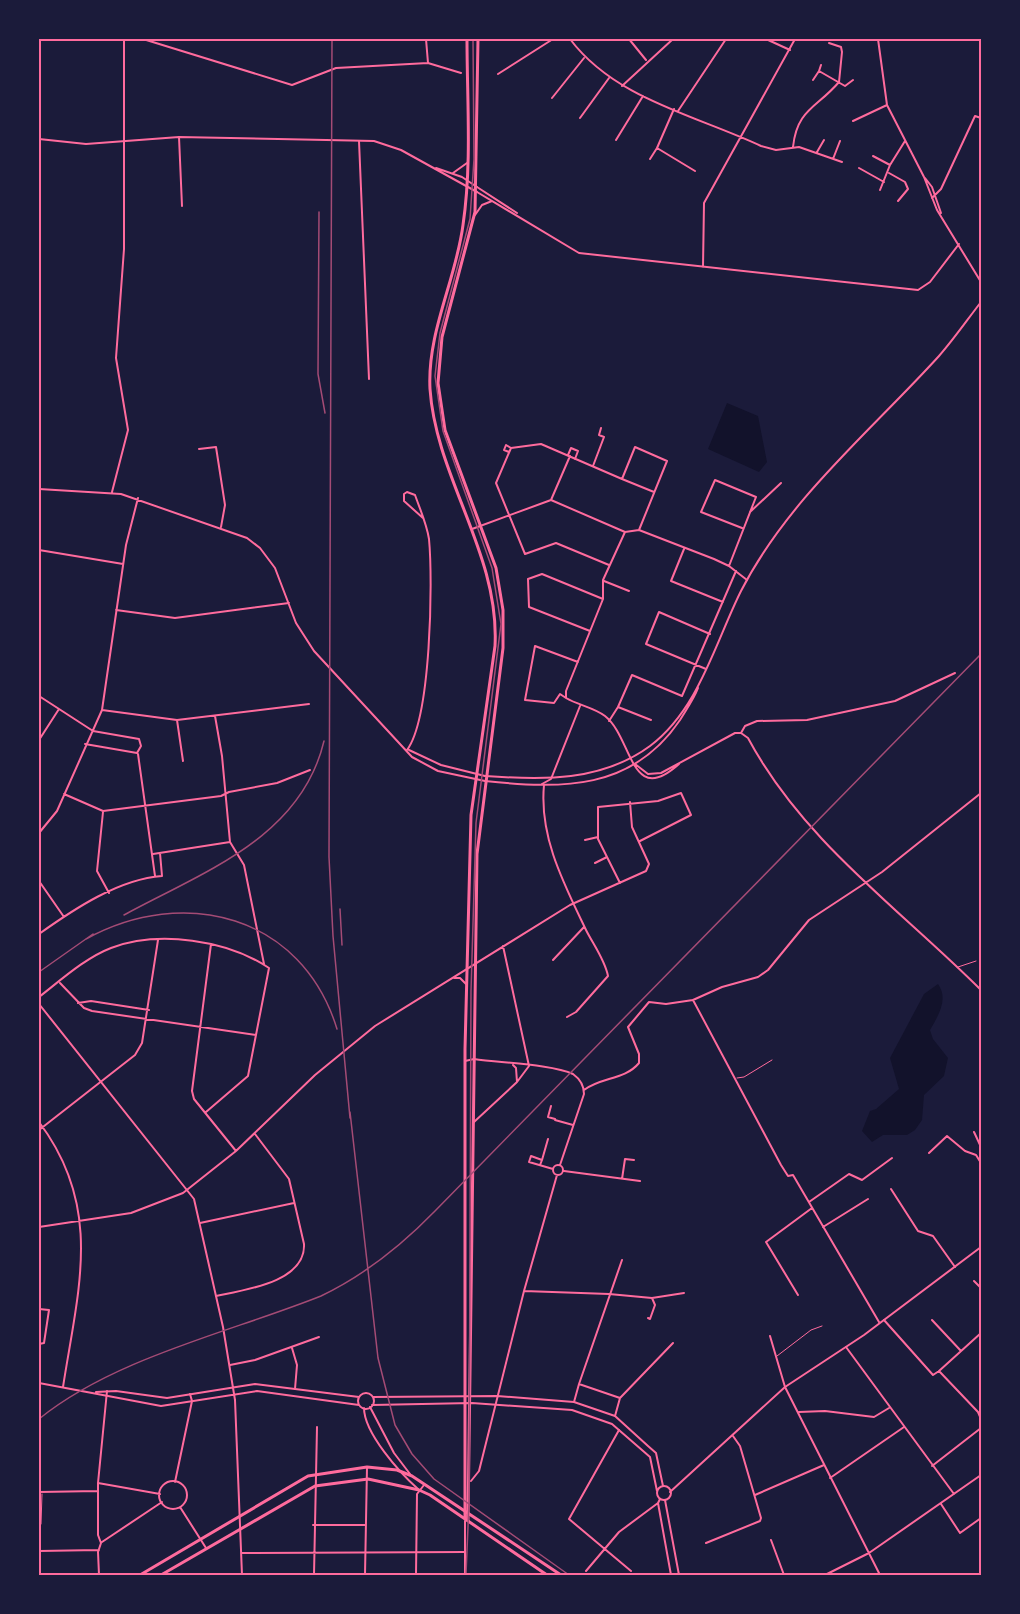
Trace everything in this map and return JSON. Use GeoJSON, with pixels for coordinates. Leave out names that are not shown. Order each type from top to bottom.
{"type":"FeatureCollection","features":[{"type":"Feature","properties":{"kind":"main road"},"geometry":{"type":"LineString","coordinates":[[467,39],[468,180],[460,241],[435,334],[430,377],[438,432],[492,588],[496,631],[474,779],[467,968],[464,1395],[467,1519]]}},
{"type":"Feature","properties":{"kind":"main road"},"geometry":{"type":"LineString","coordinates":[[467,1519],[470,1513],[471,1481],[477,854],[485,776],[503,648],[504,621],[496,568],[445,430],[438,383],[442,338],[475,215],[478,39]]}},
{"type":"Feature","properties":{"kind":"main road"},"geometry":{"type":"LineString","coordinates":[[140,1575],[240,1514],[315,1474],[367,1467],[397,1470],[412,1476],[561,1575]]}},
{"type":"Feature","properties":{"kind":"main road"},"geometry":{"type":"LineString","coordinates":[[161,1575],[315,1486],[368,1479],[419,1490],[467,1519],[547,1575]]}},
{"type":"Feature","properties":{"kind":"street"},"geometry":{"type":"LineString","coordinates":[[112,492],[128,430],[116,358],[124,249],[124,39]]}},
{"type":"Feature","properties":{"kind":"street"},"geometry":{"type":"LineString","coordinates":[[143,39],[292,85],[331,68],[428,63],[461,73]]}},
{"type":"Feature","properties":{"kind":"street"},"geometry":{"type":"LineString","coordinates":[[426,39],[428,63]]}},
{"type":"Feature","properties":{"kind":"street"},"geometry":{"type":"LineString","coordinates":[[498,74],[553,39]]}},
{"type":"Feature","properties":{"kind":"street"},"geometry":{"type":"LineString","coordinates":[[570,39],[584,58],[609,78],[643,96],[776,150],[793,147],[817,152],[842,162]]}},
{"type":"Feature","properties":{"kind":"street"},"geometry":{"type":"LineString","coordinates":[[629,39],[647,61]]}},
{"type":"Feature","properties":{"kind":"street"},"geometry":{"type":"LineString","coordinates":[[622,86],[673,39]]}},
{"type":"Feature","properties":{"kind":"street"},"geometry":{"type":"LineString","coordinates":[[650,159],[676,110],[726,39]]}},
{"type":"Feature","properties":{"kind":"street"},"geometry":{"type":"LineString","coordinates":[[766,39],[790,50]]}},
{"type":"Feature","properties":{"kind":"street"},"geometry":{"type":"LineString","coordinates":[[703,267],[704,203],[795,39]]}},
{"type":"Feature","properties":{"kind":"street"},"geometry":{"type":"LineString","coordinates":[[878,39],[887,105],[924,177],[936,195],[942,216]]}},
{"type":"Feature","properties":{"kind":"street"},"geometry":{"type":"LineString","coordinates":[[793,147],[795,130],[800,120],[839,82],[841,47],[829,43]]}},
{"type":"Feature","properties":{"kind":"street"},"geometry":{"type":"LineString","coordinates":[[552,98],[584,58]]}},
{"type":"Feature","properties":{"kind":"street"},"geometry":{"type":"LineString","coordinates":[[813,80],[821,65]]}},
{"type":"Feature","properties":{"kind":"street"},"geometry":{"type":"LineString","coordinates":[[819,71],[845,86],[853,80]]}},
{"type":"Feature","properties":{"kind":"street"},"geometry":{"type":"LineString","coordinates":[[580,118],[609,78]]}},
{"type":"Feature","properties":{"kind":"street"},"geometry":{"type":"LineString","coordinates":[[616,140],[643,96]]}},
{"type":"Feature","properties":{"kind":"street"},"geometry":{"type":"LineString","coordinates":[[853,121],[887,105]]}},
{"type":"Feature","properties":{"kind":"street"},"geometry":{"type":"LineString","coordinates":[[932,198],[936,195],[975,116],[981,118]]}},
{"type":"Feature","properties":{"kind":"street"},"geometry":{"type":"LineString","coordinates":[[179,137],[182,206]]}},
{"type":"Feature","properties":{"kind":"street"},"geometry":{"type":"LineString","coordinates":[[39,139],[73,144],[124,144],[179,137],[359,141],[389,145],[477,192],[579,253],[918,290],[930,282],[959,243]]}},
{"type":"Feature","properties":{"kind":"street"},"geometry":{"type":"LineString","coordinates":[[817,152],[824,140]]}},
{"type":"Feature","properties":{"kind":"street"},"geometry":{"type":"LineString","coordinates":[[359,141],[369,379]]}},
{"type":"Feature","properties":{"kind":"street"},"geometry":{"type":"LineString","coordinates":[[833,159],[840,141]]}},
{"type":"Feature","properties":{"kind":"street"},"geometry":{"type":"LineString","coordinates":[[880,190],[890,165],[905,141]]}},
{"type":"Feature","properties":{"kind":"street"},"geometry":{"type":"LineString","coordinates":[[657,148],[695,171]]}},
{"type":"Feature","properties":{"kind":"street"},"geometry":{"type":"LineString","coordinates":[[873,156],[890,165]]}},
{"type":"Feature","properties":{"kind":"street"},"geometry":{"type":"LineString","coordinates":[[452,174],[467,163]]}},
{"type":"Feature","properties":{"kind":"street"},"geometry":{"type":"LineString","coordinates":[[430,166],[468,180],[524,219]]}},
{"type":"Feature","properties":{"kind":"street"},"geometry":{"type":"LineString","coordinates":[[859,168],[884,182]]}},
{"type":"Feature","properties":{"kind":"street"},"geometry":{"type":"LineString","coordinates":[[888,173],[905,182],[908,189],[898,201]]}},
{"type":"Feature","properties":{"kind":"street"},"geometry":{"type":"LineString","coordinates":[[924,177],[932,198],[981,282]]}},
{"type":"Feature","properties":{"kind":"street"},"geometry":{"type":"LineString","coordinates":[[475,215],[482,205],[492,201]]}},
{"type":"Feature","properties":{"kind":"street"},"geometry":{"type":"LineString","coordinates":[[977,273],[981,277]]}},
{"type":"Feature","properties":{"kind":"street"},"geometry":{"type":"LineString","coordinates":[[39,489],[112,492],[138,498],[247,538],[260,548],[275,568],[296,622],[314,651],[407,750],[430,768],[485,781],[538,785],[598,780],[635,764],[670,735],[694,698],[747,580],[772,539],[801,502],[941,354],[980,303]]}},
{"type":"Feature","properties":{"kind":"street"},"geometry":{"type":"LineString","coordinates":[[593,466],[604,437],[599,435],[602,428]]}},
{"type":"Feature","properties":{"kind":"street"},"geometry":{"type":"LineString","coordinates":[[610,565],[556,543],[525,554],[496,483],[511,448],[541,444],[654,492]]}},
{"type":"Feature","properties":{"kind":"street"},"geometry":{"type":"LineString","coordinates":[[199,449],[216,447],[225,505],[221,527]]}},
{"type":"Feature","properties":{"kind":"street"},"geometry":{"type":"LineString","coordinates":[[622,479],[635,447],[667,460],[639,530]]}},
{"type":"Feature","properties":{"kind":"street"},"geometry":{"type":"LineString","coordinates":[[551,500],[571,448],[578,451],[575,459]]}},
{"type":"Feature","properties":{"kind":"street"},"geometry":{"type":"LineString","coordinates":[[742,528],[701,512],[715,480],[763,500]]}},
{"type":"Feature","properties":{"kind":"street"},"geometry":{"type":"LineString","coordinates":[[749,513],[781,483]]}},
{"type":"Feature","properties":{"kind":"street"},"geometry":{"type":"LineString","coordinates":[[407,750],[416,735],[430,628],[429,538],[423,518],[415,495],[407,492],[404,494],[404,501],[423,518]]}},
{"type":"Feature","properties":{"kind":"street"},"geometry":{"type":"LineString","coordinates":[[729,566],[756,497]]}},
{"type":"Feature","properties":{"kind":"street"},"geometry":{"type":"LineString","coordinates":[[39,833],[51,819],[64,794],[102,710],[123,564],[138,498]]}},
{"type":"Feature","properties":{"kind":"street"},"geometry":{"type":"LineString","coordinates":[[472,529],[551,500],[626,532],[639,530],[729,566],[747,580]]}},
{"type":"Feature","properties":{"kind":"street"},"geometry":{"type":"LineString","coordinates":[[566,698],[566,691],[603,599],[603,580],[626,532]]}},
{"type":"Feature","properties":{"kind":"street"},"geometry":{"type":"LineString","coordinates":[[684,548],[671,581],[723,602]]}},
{"type":"Feature","properties":{"kind":"street"},"geometry":{"type":"LineString","coordinates":[[39,550],[123,564]]}},
{"type":"Feature","properties":{"kind":"street"},"geometry":{"type":"LineString","coordinates":[[609,721],[632,675],[682,696],[736,571]]}},
{"type":"Feature","properties":{"kind":"street"},"geometry":{"type":"LineString","coordinates":[[590,631],[529,607],[528,579],[542,574],[603,599]]}},
{"type":"Feature","properties":{"kind":"street"},"geometry":{"type":"LineString","coordinates":[[603,580],[629,591]]}},
{"type":"Feature","properties":{"kind":"street"},"geometry":{"type":"LineString","coordinates":[[116,610],[175,618],[289,603]]}},
{"type":"Feature","properties":{"kind":"street"},"geometry":{"type":"LineString","coordinates":[[706,669],[645,644],[659,612],[710,634]]}},
{"type":"Feature","properties":{"kind":"street"},"geometry":{"type":"LineString","coordinates":[[578,662],[535,646],[525,700],[554,704],[560,694],[580,706],[603,715],[609,721],[639,774],[651,779],[665,776],[679,764],[735,733],[741,733],[748,738],[795,811],[865,883],[981,990]]}},
{"type":"Feature","properties":{"kind":"street"},"geometry":{"type":"LineString","coordinates":[[741,733],[745,726],[757,721],[807,720],[895,701],[955,673]]}},
{"type":"Feature","properties":{"kind":"street"},"geometry":{"type":"LineString","coordinates":[[407,750],[441,765],[485,776],[551,779],[585,776],[631,758],[652,745],[668,729],[700,682]]}},
{"type":"Feature","properties":{"kind":"street"},"geometry":{"type":"LineString","coordinates":[[39,696],[93,731],[139,739],[141,746],[138,753],[155,876]]}},
{"type":"Feature","properties":{"kind":"street"},"geometry":{"type":"LineString","coordinates":[[102,710],[177,720],[309,704]]}},
{"type":"Feature","properties":{"kind":"street"},"geometry":{"type":"LineString","coordinates":[[538,785],[549,782],[551,779],[580,706]]}},
{"type":"Feature","properties":{"kind":"street"},"geometry":{"type":"LineString","coordinates":[[618,707],[651,720]]}},
{"type":"Feature","properties":{"kind":"street"},"geometry":{"type":"LineString","coordinates":[[39,740],[59,709]]}},
{"type":"Feature","properties":{"kind":"street"},"geometry":{"type":"LineString","coordinates":[[215,716],[230,842],[244,865],[264,964]]}},
{"type":"Feature","properties":{"kind":"street"},"geometry":{"type":"LineString","coordinates":[[177,720],[183,761]]}},
{"type":"Feature","properties":{"kind":"street"},"geometry":{"type":"LineString","coordinates":[[85,744],[138,753]]}},
{"type":"Feature","properties":{"kind":"street"},"geometry":{"type":"LineString","coordinates":[[64,794],[103,811],[145,807],[292,779],[310,770]]}},
{"type":"Feature","properties":{"kind":"street"},"geometry":{"type":"LineString","coordinates":[[544,785],[542,806],[545,831],[574,904],[608,976],[576,1011],[567,1017]]}},
{"type":"Feature","properties":{"kind":"street"},"geometry":{"type":"LineString","coordinates":[[620,883],[598,837],[598,807],[658,801],[681,793],[691,815],[639,841]]}},
{"type":"Feature","properties":{"kind":"street"},"geometry":{"type":"LineString","coordinates":[[584,1090],[598,1082],[629,1073],[639,1064],[639,1054],[628,1027],[629,1022],[649,1002],[666,1004],[693,1000],[722,987],[758,976],[768,970],[809,920],[865,883],[981,793]]}},
{"type":"Feature","properties":{"kind":"street"},"geometry":{"type":"LineString","coordinates":[[39,1227],[131,1213],[183,1193],[236,1151],[345,1049],[390,1016],[574,904],[649,868],[632,827],[630,802]]}},
{"type":"Feature","properties":{"kind":"street"},"geometry":{"type":"LineString","coordinates":[[103,811],[97,871],[109,893]]}},
{"type":"Feature","properties":{"kind":"street"},"geometry":{"type":"LineString","coordinates":[[585,840],[598,837]]}},
{"type":"Feature","properties":{"kind":"street"},"geometry":{"type":"LineString","coordinates":[[152,854],[230,842]]}},
{"type":"Feature","properties":{"kind":"street"},"geometry":{"type":"LineString","coordinates":[[39,934],[64,917],[135,880],[162,876],[160,853]]}},
{"type":"Feature","properties":{"kind":"street"},"geometry":{"type":"LineString","coordinates":[[595,863],[607,857]]}},
{"type":"Feature","properties":{"kind":"street"},"geometry":{"type":"LineString","coordinates":[[39,881],[64,917]]}},
{"type":"Feature","properties":{"kind":"street"},"geometry":{"type":"LineString","coordinates":[[553,960],[585,927]]}},
{"type":"Feature","properties":{"kind":"street"},"geometry":{"type":"LineString","coordinates":[[39,1130],[135,1055],[142,1043],[148,1020],[158,940]]}},
{"type":"Feature","properties":{"kind":"street"},"geometry":{"type":"LineString","coordinates":[[39,997],[109,948],[158,940],[211,944],[243,954],[264,964],[269,968],[270,973],[247,1077],[206,1112]]}},
{"type":"Feature","properties":{"kind":"street"},"geometry":{"type":"LineString","coordinates":[[211,944],[192,1091],[194,1099],[236,1151]]}},
{"type":"Feature","properties":{"kind":"street"},"geometry":{"type":"LineString","coordinates":[[473,1123],[517,1082],[529,1066],[503,946]]}},
{"type":"Feature","properties":{"kind":"street"},"geometry":{"type":"LineString","coordinates":[[451,978],[460,978],[467,985]]}},
{"type":"Feature","properties":{"kind":"street"},"geometry":{"type":"LineString","coordinates":[[59,982],[78,1003],[92,1011],[256,1035]]}},
{"type":"Feature","properties":{"kind":"street"},"geometry":{"type":"LineString","coordinates":[[693,1000],[781,1165],[788,1176],[793,1175],[880,1323]]}},
{"type":"Feature","properties":{"kind":"street"},"geometry":{"type":"LineString","coordinates":[[78,1003],[91,1001],[149,1010]]}},
{"type":"Feature","properties":{"kind":"street"},"geometry":{"type":"LineString","coordinates":[[39,1004],[41,1010],[192,1196],[216,1296],[235,1400],[242,1575]]}},
{"type":"Feature","properties":{"kind":"street"},"geometry":{"type":"LineString","coordinates":[[465,1061],[474,1059],[570,1073],[582,1082],[584,1090],[560,1165],[553,1169]]}},
{"type":"Feature","properties":{"kind":"street"},"geometry":{"type":"LineString","coordinates":[[510,1064],[516,1068],[517,1082]]}},
{"type":"Feature","properties":{"kind":"street"},"geometry":{"type":"LineString","coordinates":[[551,1106],[547,1119],[573,1125]]}},
{"type":"Feature","properties":{"kind":"street"},"geometry":{"type":"LineString","coordinates":[[39,1122],[58,1150],[74,1186],[81,1221],[83,1246],[81,1269],[63,1387]]}},
{"type":"Feature","properties":{"kind":"street"},"geometry":{"type":"LineString","coordinates":[[974,1132],[981,1147]]}},
{"type":"Feature","properties":{"kind":"street"},"geometry":{"type":"LineString","coordinates":[[216,1296],[252,1288],[287,1275],[299,1266],[304,1255],[304,1244],[286,1173],[255,1134]]}},
{"type":"Feature","properties":{"kind":"street"},"geometry":{"type":"LineString","coordinates":[[929,1153],[947,1136],[965,1151],[976,1155],[981,1163]]}},
{"type":"Feature","properties":{"kind":"street"},"geometry":{"type":"LineString","coordinates":[[540,1165],[548,1139]]}},
{"type":"Feature","properties":{"kind":"street"},"geometry":{"type":"LineString","coordinates":[[471,1481],[479,1471],[556,1175],[553,1169],[529,1162],[531,1156],[542,1160]]}},
{"type":"Feature","properties":{"kind":"street"},"geometry":{"type":"LineString","coordinates":[[808,1202],[849,1174],[862,1180],[892,1158]]}},
{"type":"Feature","properties":{"kind":"street"},"geometry":{"type":"LineString","coordinates":[[622,1179],[625,1159],[634,1160]]}},
{"type":"Feature","properties":{"kind":"street"},"geometry":{"type":"LineString","coordinates":[[560,1165],[564,1171]]}},
{"type":"Feature","properties":{"kind":"street"},"geometry":{"type":"LineString","coordinates":[[556,1175],[564,1171],[640,1181]]}},
{"type":"Feature","properties":{"kind":"street"},"geometry":{"type":"LineString","coordinates":[[891,1189],[918,1231],[933,1236],[955,1267]]}},
{"type":"Feature","properties":{"kind":"street"},"geometry":{"type":"LineString","coordinates":[[823,1227],[868,1199]]}},
{"type":"Feature","properties":{"kind":"street"},"geometry":{"type":"LineString","coordinates":[[200,1223],[294,1203]]}},
{"type":"Feature","properties":{"kind":"street"},"geometry":{"type":"LineString","coordinates":[[798,1295],[766,1242],[812,1208]]}},
{"type":"Feature","properties":{"kind":"street"},"geometry":{"type":"LineString","coordinates":[[586,1571],[627,1524],[659,1501],[669,1497],[670,1492],[785,1387],[880,1323],[981,1247]]}},
{"type":"Feature","properties":{"kind":"street"},"geometry":{"type":"LineString","coordinates":[[572,1410],[622,1260]]}},
{"type":"Feature","properties":{"kind":"street"},"geometry":{"type":"LineString","coordinates":[[975,1281],[981,1288]]}},
{"type":"Feature","properties":{"kind":"street"},"geometry":{"type":"LineString","coordinates":[[524,1291],[652,1298],[684,1293]]}},
{"type":"Feature","properties":{"kind":"street"},"geometry":{"type":"LineString","coordinates":[[648,1318],[650,1319],[655,1305],[652,1298]]}},
{"type":"Feature","properties":{"kind":"street"},"geometry":{"type":"LineString","coordinates":[[39,1309],[49,1310],[44,1343],[39,1344]]}},
{"type":"Feature","properties":{"kind":"street"},"geometry":{"type":"LineString","coordinates":[[884,1320],[933,1375],[981,1333]]}},
{"type":"Feature","properties":{"kind":"street"},"geometry":{"type":"LineString","coordinates":[[932,1320],[961,1351]]}},
{"type":"Feature","properties":{"kind":"street"},"geometry":{"type":"LineString","coordinates":[[770,1336],[785,1387],[880,1575]]}},
{"type":"Feature","properties":{"kind":"street"},"geometry":{"type":"LineString","coordinates":[[230,1365],[255,1360],[319,1338]]}},
{"type":"Feature","properties":{"kind":"street"},"geometry":{"type":"LineString","coordinates":[[612,1424],[621,1398],[673,1343]]}},
{"type":"Feature","properties":{"kind":"street"},"geometry":{"type":"LineString","coordinates":[[291,1347],[297,1365],[294,1389]]}},
{"type":"Feature","properties":{"kind":"street"},"geometry":{"type":"LineString","coordinates":[[846,1347],[954,1494]]}},
{"type":"Feature","properties":{"kind":"street"},"geometry":{"type":"LineString","coordinates":[[939,1371],[978,1412],[981,1419]]}},
{"type":"Feature","properties":{"kind":"street"},"geometry":{"type":"LineString","coordinates":[[39,1383],[162,1406],[262,1392],[359,1405],[364,1408],[367,1420],[397,1470],[419,1490]]}},
{"type":"Feature","properties":{"kind":"street"},"geometry":{"type":"LineString","coordinates":[[93,1392],[107,1391],[160,1398],[255,1384],[359,1397],[366,1393],[373,1397],[464,1395],[574,1402],[615,1416],[656,1453],[663,1486],[670,1492]]}},
{"type":"Feature","properties":{"kind":"street"},"geometry":{"type":"LineString","coordinates":[[579,1384],[621,1398]]}},
{"type":"Feature","properties":{"kind":"street"},"geometry":{"type":"LineString","coordinates":[[99,1575],[101,1543],[98,1535],[98,1483],[107,1391]]}},
{"type":"Feature","properties":{"kind":"street"},"geometry":{"type":"LineString","coordinates":[[175,1482],[192,1401],[190,1394]]}},
{"type":"Feature","properties":{"kind":"street"},"geometry":{"type":"LineString","coordinates":[[359,1397],[359,1405]]}},
{"type":"Feature","properties":{"kind":"street"},"geometry":{"type":"LineString","coordinates":[[373,1397],[371,1406],[394,1454],[412,1476]]}},
{"type":"Feature","properties":{"kind":"street"},"geometry":{"type":"LineString","coordinates":[[364,1408],[465,1403],[495,1404],[572,1410],[612,1424],[650,1457],[671,1575]]}},
{"type":"Feature","properties":{"kind":"street"},"geometry":{"type":"LineString","coordinates":[[799,1412],[825,1411],[874,1417],[890,1407]]}},
{"type":"Feature","properties":{"kind":"street"},"geometry":{"type":"LineString","coordinates":[[978,1412],[981,1408]]}},
{"type":"Feature","properties":{"kind":"street"},"geometry":{"type":"LineString","coordinates":[[314,1575],[313,1525],[317,1427]]}},
{"type":"Feature","properties":{"kind":"street"},"geometry":{"type":"LineString","coordinates":[[831,1478],[904,1427]]}},
{"type":"Feature","properties":{"kind":"street"},"geometry":{"type":"LineString","coordinates":[[932,1466],[981,1428]]}},
{"type":"Feature","properties":{"kind":"street"},"geometry":{"type":"LineString","coordinates":[[619,1430],[569,1519],[602,1550],[631,1571]]}},
{"type":"Feature","properties":{"kind":"street"},"geometry":{"type":"LineString","coordinates":[[706,1543],[759,1521],[761,1515],[740,1446],[734,1436]]}},
{"type":"Feature","properties":{"kind":"street"},"geometry":{"type":"LineString","coordinates":[[755,1495],[824,1465]]}},
{"type":"Feature","properties":{"kind":"street"},"geometry":{"type":"LineString","coordinates":[[365,1575],[367,1467]]}},
{"type":"Feature","properties":{"kind":"street"},"geometry":{"type":"LineString","coordinates":[[825,1575],[869,1553],[981,1475]]}},
{"type":"Feature","properties":{"kind":"street"},"geometry":{"type":"LineString","coordinates":[[175,1482],[182,1484],[187,1493],[187,1500],[180,1507],[170,1509],[162,1503],[160,1494],[165,1484],[175,1482]]}},
{"type":"Feature","properties":{"kind":"street"},"geometry":{"type":"LineString","coordinates":[[98,1483],[160,1494]]}},
{"type":"Feature","properties":{"kind":"street"},"geometry":{"type":"LineString","coordinates":[[416,1575],[419,1490],[426,1484]]}},
{"type":"Feature","properties":{"kind":"street"},"geometry":{"type":"LineString","coordinates":[[657,1491],[663,1486]]}},
{"type":"Feature","properties":{"kind":"street"},"geometry":{"type":"LineString","coordinates":[[40,1492],[98,1491]]}},
{"type":"Feature","properties":{"kind":"street"},"geometry":{"type":"LineString","coordinates":[[665,1500],[679,1575]]}},
{"type":"Feature","properties":{"kind":"street"},"geometry":{"type":"LineString","coordinates":[[101,1543],[162,1503]]}},
{"type":"Feature","properties":{"kind":"street"},"geometry":{"type":"LineString","coordinates":[[941,1504],[960,1533],[981,1518]]}},
{"type":"Feature","properties":{"kind":"street"},"geometry":{"type":"LineString","coordinates":[[180,1507],[206,1548]]}},
{"type":"Feature","properties":{"kind":"street"},"geometry":{"type":"LineString","coordinates":[[465,1575],[467,1519]]}},
{"type":"Feature","properties":{"kind":"street"},"geometry":{"type":"LineString","coordinates":[[313,1525],[366,1525]]}},
{"type":"Feature","properties":{"kind":"street"},"geometry":{"type":"LineString","coordinates":[[771,1540],[784,1575]]}},
{"type":"Feature","properties":{"kind":"street"},"geometry":{"type":"LineString","coordinates":[[39,1551],[99,1550]]}},
{"type":"Feature","properties":{"kind":"street"},"geometry":{"type":"LineString","coordinates":[[241,1553],[465,1552]]}},
{"type":"Feature","properties":{"kind":"lane"},"geometry":{"type":"LineString","coordinates":[[958,968],[976,961]]}},
{"type":"Feature","properties":{"kind":"lane"},"geometry":{"type":"LineString","coordinates":[[735,1079],[744,1077],[772,1060]]}},
{"type":"Feature","properties":{"kind":"lane"},"geometry":{"type":"LineString","coordinates":[[776,1357],[811,1330],[822,1326]]}},
{"type":"Feature","properties":{"kind":"lane"},"geometry":{"type":"LineString","coordinates":[[40,1492],[41,1524]]}},
{"type":"Feature","properties":{"kind":"shaded area"},"geometry":{"type":"Polygon","coordinates":[[[727,403],[758,416],[767,462],[759,472],[708,449],[727,403]]]}},
{"type":"Feature","properties":{"kind":"shaded area"},"geometry":{"type":"Polygon","coordinates":[[[938,984],[943,996],[939,1013],[930,1030],[933,1039],[948,1058],[944,1076],[924,1095],[922,1120],[915,1130],[907,1135],[883,1135],[872,1142],[862,1131],[870,1111],[876,1109],[899,1089],[890,1058],[924,994],[938,984]]]}},
{"type":"Feature","properties":{"kind":"tram line"},"geometry":{"type":"LineString","coordinates":[[466,1575],[469,1502],[471,991],[476,823],[501,624],[492,568],[443,431],[435,376],[440,333],[470,219],[474,159],[473,39]]}},
{"type":"Feature","properties":{"kind":"railway"},"geometry":{"type":"LineString","coordinates":[[332,39],[329,857],[333,936],[350,1118]]}},
{"type":"Feature","properties":{"kind":"railway"},"geometry":{"type":"LineString","coordinates":[[319,212],[318,374],[325,413]]}},
{"type":"Feature","properties":{"kind":"railway"},"geometry":{"type":"LineString","coordinates":[[39,1419],[102,1379],[137,1363],[321,1296],[353,1279],[396,1248],[435,1211],[981,654]]}},
{"type":"Feature","properties":{"kind":"railway"},"geometry":{"type":"LineString","coordinates":[[124,915],[216,867],[271,827],[294,803],[312,775],[324,741]]}},
{"type":"Feature","properties":{"kind":"railway"},"geometry":{"type":"LineString","coordinates":[[340,909],[342,945]]}},
{"type":"Feature","properties":{"kind":"railway"},"geometry":{"type":"LineString","coordinates":[[86,939],[123,923],[162,914],[199,914],[235,921],[268,936],[297,959],[320,990],[337,1029]]}},
{"type":"Feature","properties":{"kind":"railway"},"geometry":{"type":"LineString","coordinates":[[39,972],[93,934]]}},
{"type":"Feature","properties":{"kind":"railway"},"geometry":{"type":"LineString","coordinates":[[350,1112],[378,1358],[395,1425],[412,1454],[434,1479],[569,1575]]}}]}
